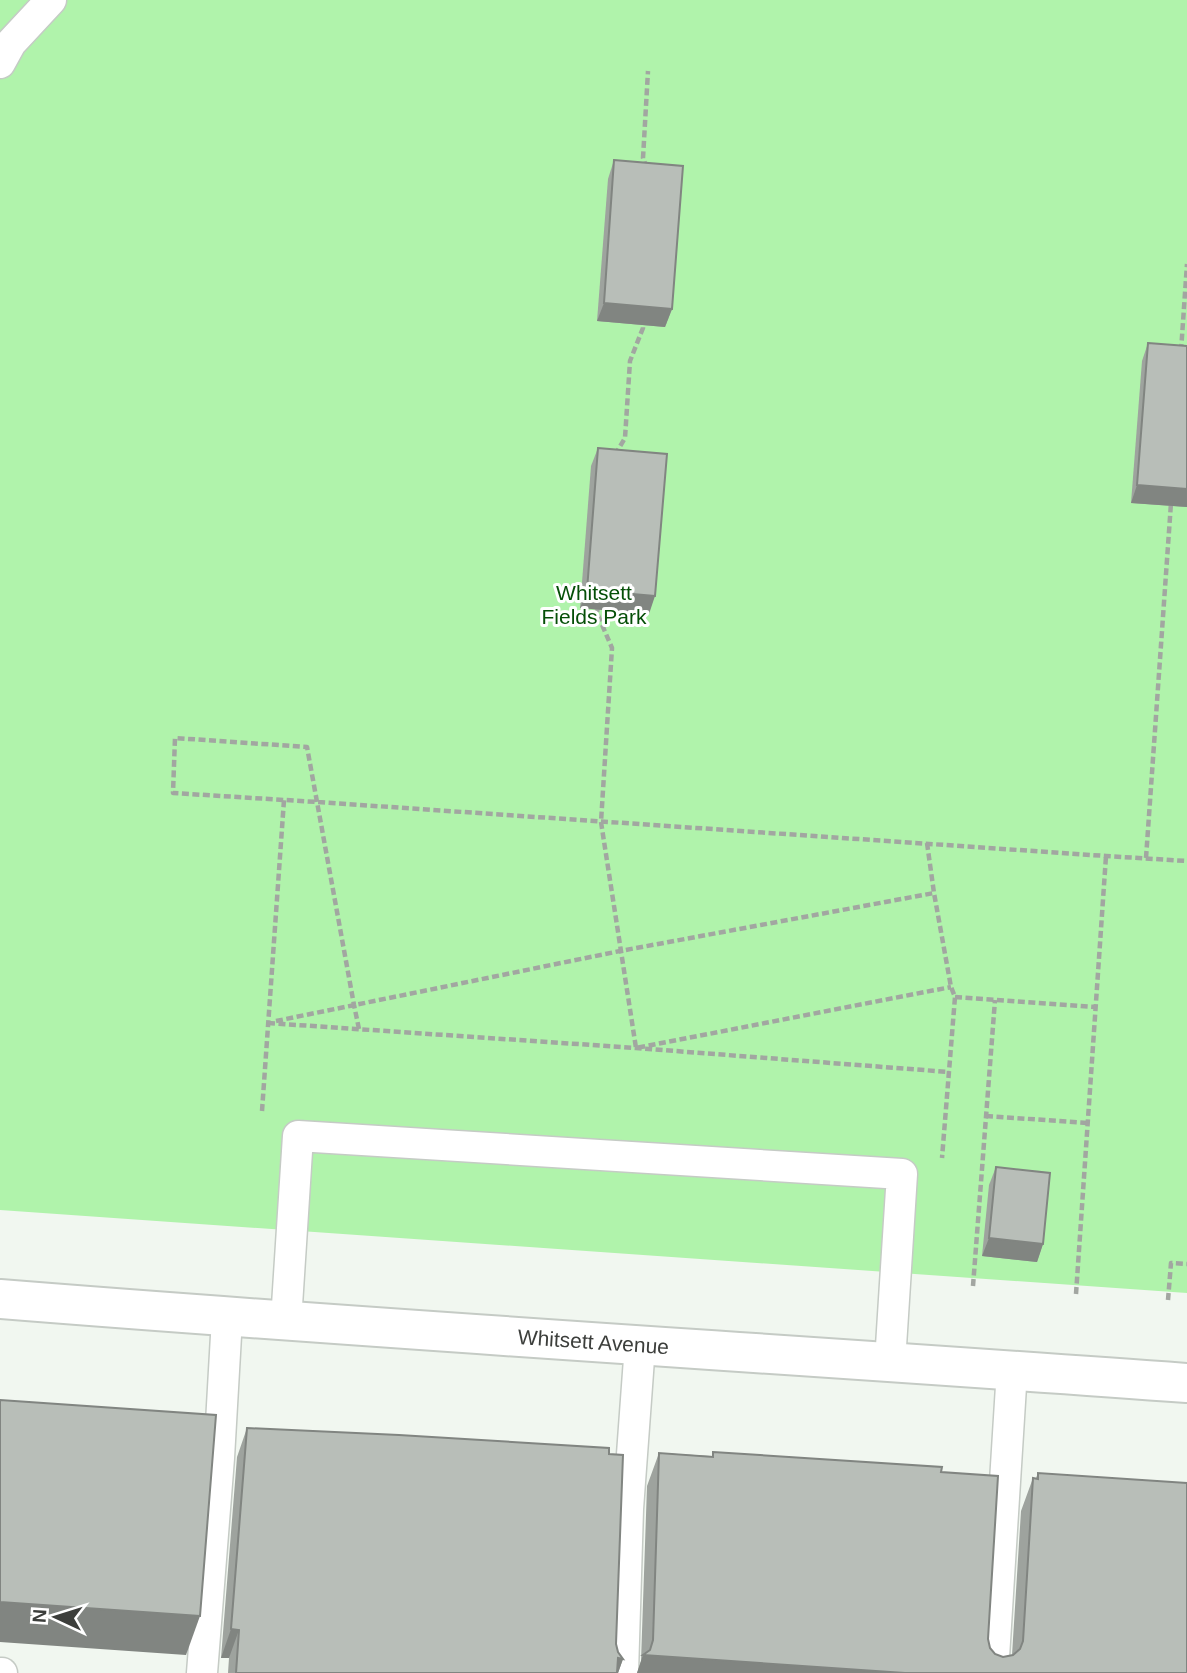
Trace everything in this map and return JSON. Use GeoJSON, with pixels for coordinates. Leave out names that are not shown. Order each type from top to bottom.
{"type":"FeatureCollection","features":[{"type":"Feature","properties":{"kind":"main road","name":"Whitsett Avenue"},"geometry":{"type":"LineString","coordinates":[[0,1299],[227,1318],[1187,1383]]}},
{"type":"Feature","properties":{"kind":"lane"},"geometry":{"type":"LineString","coordinates":[[0,63],[11,43],[13,26],[51,0]]}},
{"type":"Feature","properties":{"kind":"lane"},"geometry":{"type":"LineString","coordinates":[[286,1321],[299,1136],[902,1174],[890,1362]]}},
{"type":"Feature","properties":{"kind":"lane"},"geometry":{"type":"LineString","coordinates":[[202,1673],[227,1318]]}},
{"type":"Feature","properties":{"kind":"lane"},"geometry":{"type":"LineString","coordinates":[[623,1673],[628,1509],[640,1345]]}},
{"type":"Feature","properties":{"kind":"lane"},"geometry":{"type":"LineString","coordinates":[[993,1673],[1012,1370]]}},
{"type":"Feature","properties":{"kind":"path"},"geometry":{"type":"LineString","coordinates":[[648,71],[643,158],[649,176]]}},
{"type":"Feature","properties":{"kind":"path"},"geometry":{"type":"LineString","coordinates":[[1180,361],[1187,264]]}},
{"type":"Feature","properties":{"kind":"path"},"geometry":{"type":"LineString","coordinates":[[614,457],[625,438],[630,360],[643,328],[643,315]]}},
{"type":"Feature","properties":{"kind":"path"},"geometry":{"type":"LineString","coordinates":[[1146,858],[1171,499]]}},
{"type":"Feature","properties":{"kind":"path"},"geometry":{"type":"LineString","coordinates":[[598,599],[597,612],[612,648],[601,822],[636,1048]]}},
{"type":"Feature","properties":{"kind":"path"},"geometry":{"type":"LineString","coordinates":[[359,1029],[354,1005],[317,802],[307,747],[176,738],[173,793],[317,802],[1187,861]]}},
{"type":"Feature","properties":{"kind":"path"},"geometry":{"type":"LineString","coordinates":[[262,1117],[285,800]]}},
{"type":"Feature","properties":{"kind":"path"},"geometry":{"type":"LineString","coordinates":[[928,844],[934,893],[955,997],[941,1170]]}},
{"type":"Feature","properties":{"kind":"path"},"geometry":{"type":"LineString","coordinates":[[1076,1294],[1106,856]]}},
{"type":"Feature","properties":{"kind":"path"},"geometry":{"type":"LineString","coordinates":[[268,1023],[620,951],[934,893]]}},
{"type":"Feature","properties":{"kind":"path"},"geometry":{"type":"LineString","coordinates":[[636,1048],[951,987]]}},
{"type":"Feature","properties":{"kind":"path"},"geometry":{"type":"LineString","coordinates":[[955,997],[1096,1007]]}},
{"type":"Feature","properties":{"kind":"path"},"geometry":{"type":"LineString","coordinates":[[973,1286],[995,1000]]}},
{"type":"Feature","properties":{"kind":"path"},"geometry":{"type":"LineString","coordinates":[[268,1023],[949,1072]]}},
{"type":"Feature","properties":{"kind":"path"},"geometry":{"type":"LineString","coordinates":[[986,1116],[1088,1124]]}},
{"type":"Feature","properties":{"kind":"path"},"geometry":{"type":"LineString","coordinates":[[1168,1300],[1171,1263],[1187,1264]]}},
{"type":"Feature","properties":{"kind":"green space","name":"Whitsett Fields Park"},"geometry":{"type":"Polygon","coordinates":[[[0,0],[1187,0],[1187,1293],[0,1210],[0,0]]]}},
{"type":"Feature","properties":{"kind":"building"},"geometry":{"type":"Polygon","coordinates":[[[614,160],[683,166],[672,309],[604,303],[614,160]]]}},
{"type":"Feature","properties":{"kind":"building"},"geometry":{"type":"Polygon","coordinates":[[[1148,343],[1187,346],[1187,489],[1137,485],[1148,343]]]}},
{"type":"Feature","properties":{"kind":"building"},"geometry":{"type":"Polygon","coordinates":[[[598,448],[667,454],[655,596],[587,590],[598,448]]]}},
{"type":"Feature","properties":{"kind":"building"},"geometry":{"type":"Polygon","coordinates":[[[996,1167],[1050,1173],[1043,1244],[989,1238],[996,1167]]]}},
{"type":"Feature","properties":{"kind":"building"},"geometry":{"type":"Polygon","coordinates":[[[0,1400],[216,1415],[200,1616],[0,1602],[0,1400]]]}},
{"type":"Feature","properties":{"kind":"building"},"geometry":{"type":"Polygon","coordinates":[[[247,1428],[609,1448],[609,1454],[623,1455],[616,1644],[623,1659],[618,1658],[617,1673],[236,1673],[239,1630],[231,1629],[247,1428]]]}},
{"type":"Feature","properties":{"kind":"building"},"geometry":{"type":"Polygon","coordinates":[[[713,1452],[942,1467],[941,1472],[998,1476],[988,1639],[995,1654],[1003,1657],[1013,1655],[1020,1649],[1023,1641],[1033,1478],[1038,1479],[1038,1473],[1187,1483],[1187,1673],[905,1673],[643,1655],[650,1650],[653,1640],[659,1453],[713,1457],[713,1452]]]}}]}
